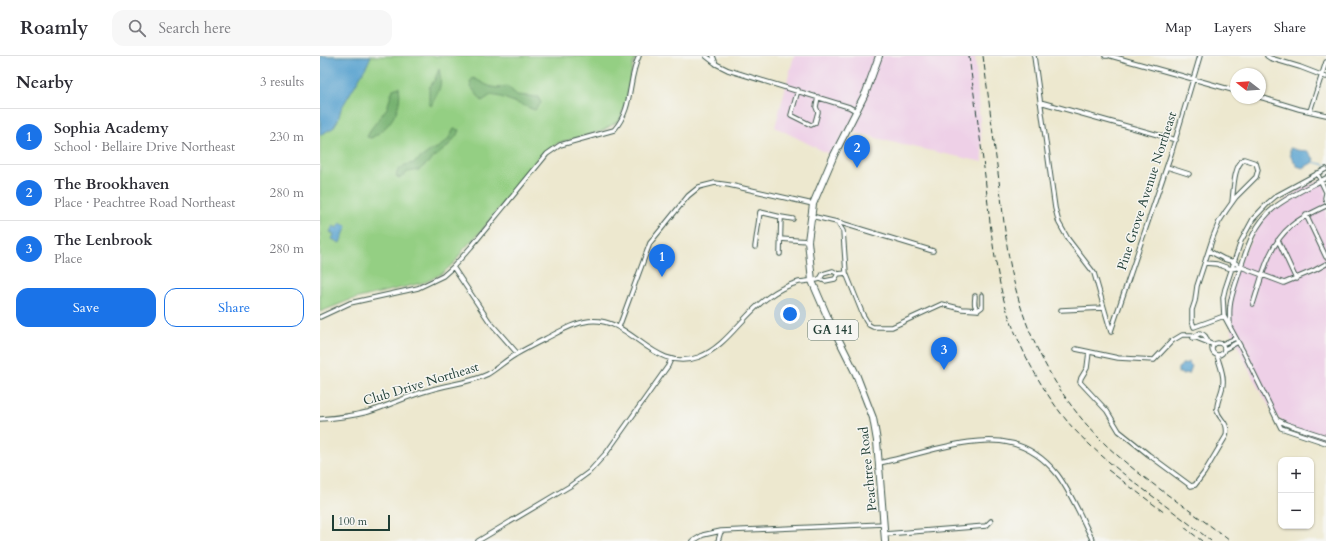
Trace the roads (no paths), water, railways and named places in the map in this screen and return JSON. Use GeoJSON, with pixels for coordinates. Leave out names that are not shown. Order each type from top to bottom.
{"type":"FeatureCollection","features":[{"type":"Feature","properties":{"kind":"highway","name":"GA 141"},"geometry":{"type":"LineString","coordinates":[[808,241],[813,204],[834,154],[866,92],[879,56]]}},
{"type":"Feature","properties":{"kind":"highway","name":"Peachtree Road"},"geometry":{"type":"LineString","coordinates":[[808,241],[812,281],[828,318],[856,374],[875,424],[885,538]]}},
{"type":"Feature","properties":{"kind":"street"},"geometry":{"type":"LineString","coordinates":[[320,317],[355,301],[423,286],[443,276],[453,267],[552,150],[573,141],[614,130],[620,123],[628,104],[639,56]]}},
{"type":"Feature","properties":{"kind":"street"},"geometry":{"type":"LineString","coordinates":[[706,56],[716,64],[728,70],[798,90],[849,107],[856,111]]}},
{"type":"Feature","properties":{"kind":"street"},"geometry":{"type":"LineString","coordinates":[[713,56],[716,64]]}},
{"type":"Feature","properties":{"kind":"street"},"geometry":{"type":"LineString","coordinates":[[1034,56],[1054,208],[1059,223],[1068,239],[1094,273],[1104,308],[1061,310]]}},
{"type":"Feature","properties":{"kind":"street"},"geometry":{"type":"LineString","coordinates":[[1111,56],[1230,89]]}},
{"type":"Feature","properties":{"kind":"street","name":"Pine Grove Avenue Northeast"},"geometry":{"type":"LineString","coordinates":[[1104,308],[1111,332],[1176,140],[1200,56]]}},
{"type":"Feature","properties":{"kind":"street"},"geometry":{"type":"LineString","coordinates":[[1267,56],[1326,77]]}},
{"type":"Feature","properties":{"kind":"street"},"geometry":{"type":"LineString","coordinates":[[1310,111],[1326,62]]}},
{"type":"Feature","properties":{"kind":"street"},"geometry":{"type":"LineString","coordinates":[[798,90],[791,115],[812,125],[815,123],[818,112],[816,107],[818,97]]}},
{"type":"Feature","properties":{"kind":"street"},"geometry":{"type":"LineString","coordinates":[[1266,99],[1326,115]]}},
{"type":"Feature","properties":{"kind":"street"},"geometry":{"type":"LineString","coordinates":[[1040,102],[1176,140]]}},
{"type":"Feature","properties":{"kind":"street"},"geometry":{"type":"LineString","coordinates":[[1224,316],[1194,327],[1192,321],[1192,310],[1195,302],[1197,286],[1219,222],[1232,202],[1256,177],[1258,170],[1256,163],[1244,159],[1240,163],[1236,171],[1232,202]]}},
{"type":"Feature","properties":{"kind":"street"},"geometry":{"type":"LineString","coordinates":[[1167,167],[1189,174]]}},
{"type":"Feature","properties":{"kind":"street"},"geometry":{"type":"LineString","coordinates":[[1326,169],[1276,196],[1260,210],[1246,230],[1241,241],[1223,298],[1224,316],[1281,428],[1326,443]]}},
{"type":"Feature","properties":{"kind":"street"},"geometry":{"type":"LineString","coordinates":[[1317,173],[1326,192],[1326,201]]}},
{"type":"Feature","properties":{"kind":"street"},"geometry":{"type":"LineString","coordinates":[[1230,328],[1231,299],[1240,268],[1251,239],[1266,216],[1274,208],[1286,199],[1326,178]]}},
{"type":"Feature","properties":{"kind":"street"},"geometry":{"type":"LineString","coordinates":[[619,327],[650,243],[688,196],[699,187],[715,183],[729,185],[813,204]]}},
{"type":"Feature","properties":{"kind":"street"},"geometry":{"type":"LineString","coordinates":[[1253,304],[1268,257],[1278,240],[1291,225],[1306,215],[1326,206]]}},
{"type":"Feature","properties":{"kind":"street"},"geometry":{"type":"LineString","coordinates":[[755,247],[760,212],[793,219]]}},
{"type":"Feature","properties":{"kind":"street"},"geometry":{"type":"LineString","coordinates":[[1306,215],[1326,257]]}},
{"type":"Feature","properties":{"kind":"street"},"geometry":{"type":"LineString","coordinates":[[811,216],[897,239],[933,251]]}},
{"type":"Feature","properties":{"kind":"street"},"geometry":{"type":"LineString","coordinates":[[780,254],[781,217]]}},
{"type":"Feature","properties":{"kind":"street"},"geometry":{"type":"LineString","coordinates":[[837,222],[843,231],[846,273],[863,315],[869,325],[873,327],[892,326],[942,304],[962,309],[978,310],[982,307],[982,298],[975,298],[975,308],[978,310]]}},
{"type":"Feature","properties":{"kind":"street"},"geometry":{"type":"LineString","coordinates":[[780,239],[808,241]]}},
{"type":"Feature","properties":{"kind":"street"},"geometry":{"type":"LineString","coordinates":[[1278,240],[1296,278]]}},
{"type":"Feature","properties":{"kind":"street"},"geometry":{"type":"LineString","coordinates":[[1209,252],[1224,260],[1234,262],[1240,268]]}},
{"type":"Feature","properties":{"kind":"street"},"geometry":{"type":"LineString","coordinates":[[1205,263],[1217,264],[1231,269],[1240,268],[1284,283],[1326,264]]}},
{"type":"Feature","properties":{"kind":"street"},"geometry":{"type":"LineString","coordinates":[[453,267],[489,321],[517,353]]}},
{"type":"Feature","properties":{"kind":"street"},"geometry":{"type":"LineString","coordinates":[[838,274],[835,279],[825,282],[820,279],[823,274],[832,271],[838,274],[846,273]]}},
{"type":"Feature","properties":{"kind":"street","name":"Club Drive Northeast"},"geometry":{"type":"LineString","coordinates":[[320,419],[368,412],[421,392],[480,378],[493,371],[517,353],[582,322],[601,321],[619,327],[654,352],[671,359],[690,359],[707,354],[720,344],[754,308],[768,297],[799,282],[820,279]]}},
{"type":"Feature","properties":{"kind":"street"},"geometry":{"type":"LineString","coordinates":[[1194,337],[1200,333],[1203,334],[1206,336],[1208,343]]}},
{"type":"Feature","properties":{"kind":"street"},"geometry":{"type":"LineString","coordinates":[[1076,349],[1118,358],[1154,360],[1172,341],[1182,335],[1192,335],[1214,345],[1218,343],[1222,344],[1236,338]]}},
{"type":"Feature","properties":{"kind":"street"},"geometry":{"type":"LineString","coordinates":[[1217,355],[1222,354],[1225,349],[1238,342]]}},
{"type":"Feature","properties":{"kind":"street"},"geometry":{"type":"LineString","coordinates":[[1222,344],[1225,349]]}},
{"type":"Feature","properties":{"kind":"street"},"geometry":{"type":"LineString","coordinates":[[1089,352],[1087,368],[1080,382],[1107,411],[1119,431],[1191,486],[1195,485],[1204,473],[1226,436],[1227,431],[1225,423],[1218,411],[1223,374],[1217,355],[1212,351],[1214,345]]}},
{"type":"Feature","properties":{"kind":"street"},"geometry":{"type":"LineString","coordinates":[[478,541],[570,486],[589,472],[607,453],[668,366],[671,359]]}},
{"type":"Feature","properties":{"kind":"street"},"geometry":{"type":"LineString","coordinates":[[1278,420],[1326,437]]}},
{"type":"Feature","properties":{"kind":"street"},"geometry":{"type":"LineString","coordinates":[[879,463],[976,440],[999,440],[1020,446],[1041,458],[1058,475],[1068,491],[1093,541]]}},
{"type":"Feature","properties":{"kind":"street"},"geometry":{"type":"LineString","coordinates":[[885,538],[986,526],[991,521]]}},
{"type":"Feature","properties":{"kind":"street"},"geometry":{"type":"LineString","coordinates":[[692,541],[704,534],[721,531],[884,524]]}},
{"type":"Feature","properties":{"kind":"street"},"geometry":{"type":"LineString","coordinates":[[718,541],[721,531]]}},
{"type":"Feature","properties":{"kind":"water"},"geometry":{"type":"Polygon","coordinates":[[[320,56],[371,56],[341,109],[338,120],[333,128],[320,135],[320,56]]]}},
{"type":"Feature","properties":{"kind":"water"},"geometry":{"type":"Polygon","coordinates":[[[1290,148],[1308,151],[1314,159],[1312,163],[1303,168],[1297,166],[1290,155],[1290,148]]]}},
{"type":"Feature","properties":{"kind":"water"},"geometry":{"type":"Polygon","coordinates":[[[340,223],[347,226],[340,243],[332,239],[334,235],[330,232],[333,226],[337,228],[340,223]]]}},
{"type":"Feature","properties":{"kind":"water"},"geometry":{"type":"Polygon","coordinates":[[[1188,362],[1192,366],[1189,374],[1185,373],[1182,375],[1181,373],[1178,373],[1178,368],[1182,364],[1188,362]]]}},
{"type":"Feature","properties":{"kind":"waterway"},"geometry":{"type":"LineString","coordinates":[[1313,162],[1326,165]]}},
{"type":"Feature","properties":{"kind":"railway"},"geometry":{"type":"LineString","coordinates":[[969,56],[996,264],[1007,310],[1021,346],[1050,398],[1073,428],[1105,459],[1211,541]]}},
{"type":"Feature","properties":{"kind":"railway"},"geometry":{"type":"LineString","coordinates":[[983,56],[1010,265],[1022,311],[1039,352],[1061,391],[1088,427],[1104,443],[1150,482],[1230,541]]}},
{"type":"Feature","properties":{"kind":"railway"},"geometry":{"type":"LineString","coordinates":[[1108,470],[1165,513]]}},
{"type":"Feature","properties":{"kind":"railway"},"geometry":{"type":"LineString","coordinates":[[1184,527],[1202,541]]}},
{"type":"Feature","properties":{"kind":"place","name":"The Brookhaven"},"geometry":{"type":"Point","coordinates":[857,168]}},
{"type":"Feature","properties":{"kind":"place","name":"Sophia Academy"},"geometry":{"type":"Point","coordinates":[662,277]}},
{"type":"Feature","properties":{"kind":"place","name":"The Lenbrook"},"geometry":{"type":"Point","coordinates":[944,370]}}]}
